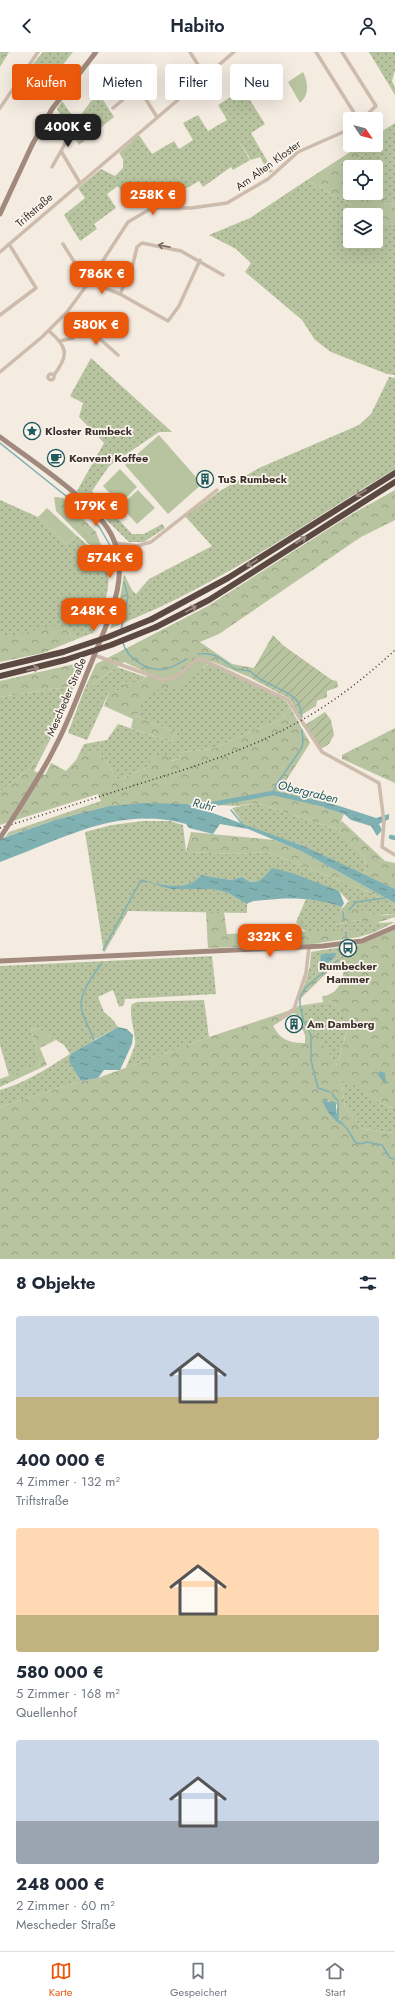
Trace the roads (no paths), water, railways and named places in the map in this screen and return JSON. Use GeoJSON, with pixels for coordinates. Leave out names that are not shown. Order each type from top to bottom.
{"type":"FeatureCollection","features":[{"type":"Feature","properties":{"kind":"highway"},"geometry":{"type":"LineString","coordinates":[[0,667],[63,652],[108,637],[152,619],[228,578],[395,473]]}},
{"type":"Feature","properties":{"kind":"highway"},"geometry":{"type":"LineString","coordinates":[[0,676],[65,660],[111,645],[156,627],[209,600],[395,482]]}},
{"type":"Feature","properties":{"kind":"street"},"geometry":{"type":"LineString","coordinates":[[0,108],[38,52]]}},
{"type":"Feature","properties":{"kind":"street"},"geometry":{"type":"LineString","coordinates":[[0,214],[32,146],[52,109],[96,52]]}},
{"type":"Feature","properties":{"kind":"street"},"geometry":{"type":"LineString","coordinates":[[190,52],[198,64]]}},
{"type":"Feature","properties":{"kind":"street","name":"Triftstraße"},"geometry":{"type":"LineString","coordinates":[[220,64],[234,52]]}},
{"type":"Feature","properties":{"kind":"street"},"geometry":{"type":"LineString","coordinates":[[316,52],[354,112]]}},
{"type":"Feature","properties":{"kind":"street"},"geometry":{"type":"LineString","coordinates":[[342,52],[376,106],[370,112]]}},
{"type":"Feature","properties":{"kind":"street"},"geometry":{"type":"LineString","coordinates":[[113,108],[138,87],[157,117]]}},
{"type":"Feature","properties":{"kind":"street","name":"Triftstraße"},"geometry":{"type":"LineString","coordinates":[[0,252],[177,100]]}},
{"type":"Feature","properties":{"kind":"street","name":"Am Alten Kloster"},"geometry":{"type":"LineString","coordinates":[[0,372],[49,331],[68,312],[125,225],[144,211],[154,208],[191,208],[227,203],[268,179],[298,152],[343,132]]}},
{"type":"Feature","properties":{"kind":"street"},"geometry":{"type":"LineString","coordinates":[[52,168],[68,138]]}},
{"type":"Feature","properties":{"kind":"street"},"geometry":{"type":"LineString","coordinates":[[61,152],[80,183]]}},
{"type":"Feature","properties":{"kind":"street"},"geometry":{"type":"LineString","coordinates":[[0,315],[36,288],[9,244]]}},
{"type":"Feature","properties":{"kind":"street"},"geometry":{"type":"LineString","coordinates":[[62,244],[88,283],[120,294],[164,319],[169,320],[179,306],[200,260]]}},
{"type":"Feature","properties":{"kind":"street"},"geometry":{"type":"LineString","coordinates":[[120,294],[132,268],[137,247],[140,244],[173,248],[200,260],[223,276]]}},
{"type":"Feature","properties":{"kind":"street"},"geometry":{"type":"LineString","coordinates":[[60,341],[73,338],[90,317]]}},
{"type":"Feature","properties":{"kind":"street"},"geometry":{"type":"LineString","coordinates":[[84,325],[118,354]]}},
{"type":"Feature","properties":{"kind":"street"},"geometry":{"type":"LineString","coordinates":[[49,331],[60,341],[63,346],[64,354],[62,361],[54,375]]}},
{"type":"Feature","properties":{"kind":"street","name":"Mescheder Straße"},"geometry":{"type":"LineString","coordinates":[[0,437],[87,505],[106,526],[115,543],[119,564],[117,590],[110,616],[61,736],[20,807],[0,838]]}},
{"type":"Feature","properties":{"kind":"street"},"geometry":{"type":"LineString","coordinates":[[115,543],[138,546],[151,542],[217,490]]}},
{"type":"Feature","properties":{"kind":"street"},"geometry":{"type":"LineString","coordinates":[[94,655],[163,680],[176,677],[197,659],[204,660],[290,702],[302,723],[322,752],[378,781],[381,788],[384,815],[382,847],[395,854]]}},
{"type":"Feature","properties":{"kind":"street"},"geometry":{"type":"LineString","coordinates":[[0,961],[309,947],[362,941],[395,927]]}},
{"type":"Feature","properties":{"kind":"street"},"geometry":{"type":"LineString","coordinates":[[281,1018],[294,1009],[306,973],[309,947]]}},
{"type":"Feature","properties":{"kind":"water"},"geometry":{"type":"Polygon","coordinates":[[[317,802],[327,802],[376,818],[389,814],[389,819],[379,824],[382,830],[377,836],[371,826],[351,820],[344,814],[325,808],[317,802]]]}},
{"type":"Feature","properties":{"kind":"water"},"geometry":{"type":"Polygon","coordinates":[[[144,803],[188,804],[306,847],[395,889],[395,903],[301,851],[248,829],[220,824],[213,834],[189,828],[186,824],[161,819],[137,819],[113,822],[68,835],[0,862],[0,839],[58,819],[109,806],[144,803]]]}},
{"type":"Feature","properties":{"kind":"water"},"geometry":{"type":"Polygon","coordinates":[[[272,868],[292,873],[339,891],[344,903],[342,907],[313,900],[294,899],[256,901],[247,904],[228,893],[213,889],[171,889],[147,882],[176,886],[189,884],[201,875],[231,880],[242,877],[255,882],[262,879],[272,868]]]}},
{"type":"Feature","properties":{"kind":"water"},"geometry":{"type":"Polygon","coordinates":[[[336,953],[335,957],[327,964],[319,968],[321,954],[336,953]]]}},
{"type":"Feature","properties":{"kind":"water"},"geometry":{"type":"Polygon","coordinates":[[[118,1027],[127,1029],[133,1035],[132,1044],[120,1070],[104,1070],[98,1078],[81,1081],[69,1062],[71,1054],[118,1027]]]}},
{"type":"Feature","properties":{"kind":"water"},"geometry":{"type":"Polygon","coordinates":[[[380,1071],[385,1073],[386,1085],[378,1075],[380,1071]]]}},
{"type":"Feature","properties":{"kind":"water"},"geometry":{"type":"Polygon","coordinates":[[[325,1099],[328,1102],[333,1101],[336,1103],[336,1111],[341,1125],[326,1109],[323,1102],[325,1099]]]}},
{"type":"Feature","properties":{"kind":"waterway"},"geometry":{"type":"LineString","coordinates":[[0,443],[81,508],[100,528],[112,549],[114,571]]}},
{"type":"Feature","properties":{"kind":"waterway"},"geometry":{"type":"LineString","coordinates":[[121,630],[128,597],[124,582]]}},
{"type":"Feature","properties":{"kind":"waterway"},"geometry":{"type":"LineString","coordinates":[[123,643],[125,649],[134,659],[152,668],[168,668],[187,659]]}},
{"type":"Feature","properties":{"kind":"waterway"},"geometry":{"type":"LineString","coordinates":[[198,654],[204,653],[214,655],[235,669],[250,671],[261,680],[289,694],[298,702],[302,717]]}},
{"type":"Feature","properties":{"kind":"waterway"},"geometry":{"type":"LineString","coordinates":[[273,793],[276,785],[301,749],[303,743],[302,730]]}},
{"type":"Feature","properties":{"kind":"waterway","name":"Obergraben"},"geometry":{"type":"LineString","coordinates":[[191,808],[273,793],[322,804]]}},
{"type":"Feature","properties":{"kind":"waterway"},"geometry":{"type":"LineString","coordinates":[[231,810],[243,825]]}},
{"type":"Feature","properties":{"kind":"waterway"},"geometry":{"type":"LineString","coordinates":[[391,837],[395,838]]}},
{"type":"Feature","properties":{"kind":"waterway"},"geometry":{"type":"LineString","coordinates":[[103,950],[141,880],[147,882]]}},
{"type":"Feature","properties":{"kind":"waterway"},"geometry":{"type":"LineString","coordinates":[[349,910],[356,902],[385,898]]}},
{"type":"Feature","properties":{"kind":"waterway"},"geometry":{"type":"LineString","coordinates":[[343,912],[344,921]]}},
{"type":"Feature","properties":{"kind":"waterway"},"geometry":{"type":"LineString","coordinates":[[346,932],[346,938]]}},
{"type":"Feature","properties":{"kind":"waterway"},"geometry":{"type":"LineString","coordinates":[[330,1092],[318,1088],[311,1060],[311,1035],[304,1022],[300,1006],[300,997],[306,987],[338,960]]}},
{"type":"Feature","properties":{"kind":"waterway"},"geometry":{"type":"LineString","coordinates":[[94,1040],[83,1015],[81,1005],[84,992],[94,973],[102,963]]}},
{"type":"Feature","properties":{"kind":"waterway"},"geometry":{"type":"LineString","coordinates":[[332,1094],[338,1101],[338,1118]]}},
{"type":"Feature","properties":{"kind":"waterway"},"geometry":{"type":"LineString","coordinates":[[340,1121],[348,1130],[355,1142],[360,1144],[367,1142],[382,1145],[390,1158],[395,1159]]}},
{"type":"Feature","properties":{"kind":"railway"},"geometry":{"type":"LineString","coordinates":[[0,828],[187,769],[263,740],[282,731],[325,706],[373,670],[395,650]]}},
{"type":"Feature","properties":{"kind":"place","name":"Kloster Rumbeck"},"geometry":{"type":"Point","coordinates":[32,431]}},
{"type":"Feature","properties":{"kind":"place","name":"Konvent Koffee"},"geometry":{"type":"Point","coordinates":[56,458]}},
{"type":"Feature","properties":{"kind":"place","name":"TuS Rumbeck"},"geometry":{"type":"Point","coordinates":[205,479]}},
{"type":"Feature","properties":{"kind":"place","name":"Rumbecker Hammer"},"geometry":{"type":"Point","coordinates":[348,948]}},
{"type":"Feature","properties":{"kind":"place","name":"Am Damberg"},"geometry":{"type":"Point","coordinates":[294,1024]}},
{"type":"Feature","properties":{"kind":"water label","name":"Ruhr"},"geometry":{"type":"Point","coordinates":[204,805]}}]}
